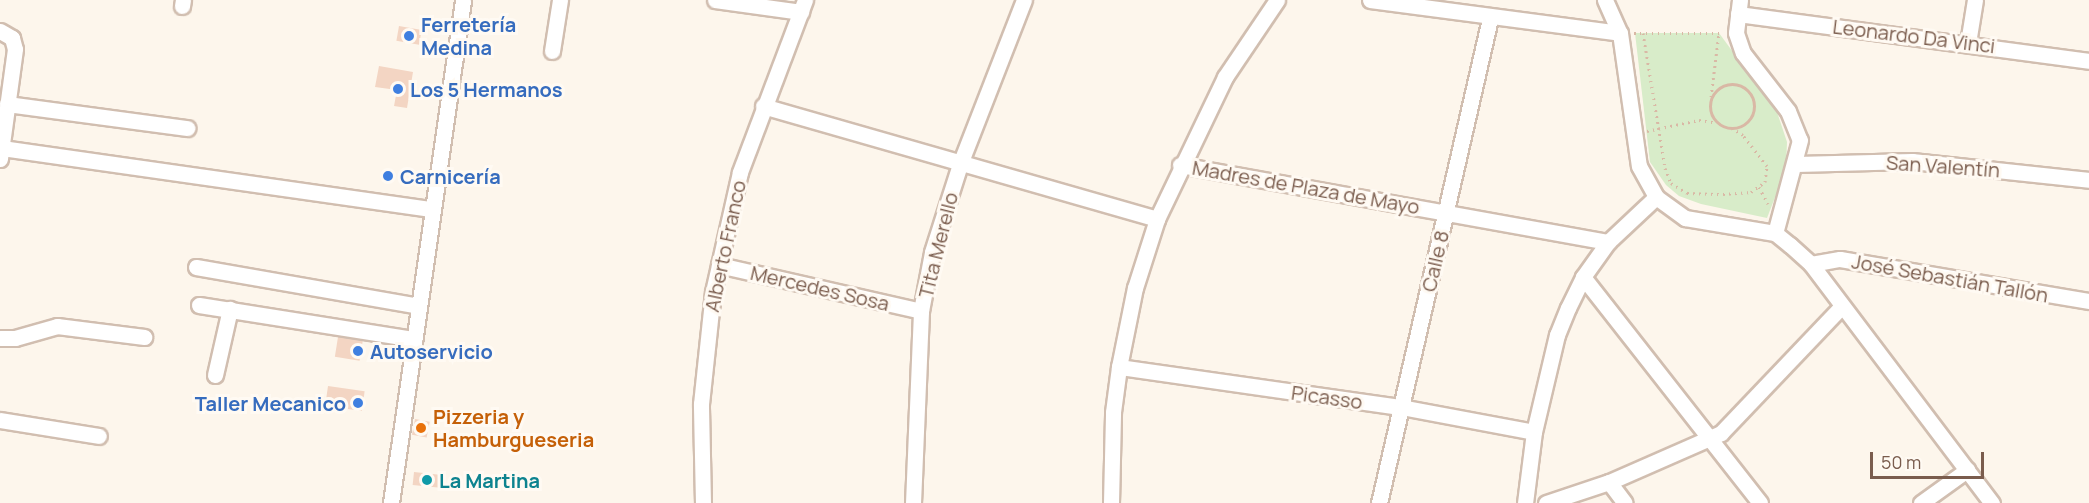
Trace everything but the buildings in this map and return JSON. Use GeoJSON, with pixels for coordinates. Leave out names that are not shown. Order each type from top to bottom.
{"type":"FeatureCollection","features":[{"type":"Feature","properties":{"kind":"street"},"geometry":{"type":"LineString","coordinates":[[391,503],[463,0]]}},
{"type":"Feature","properties":{"kind":"street"},"geometry":{"type":"LineString","coordinates":[[552,51],[560,0]]}},
{"type":"Feature","properties":{"kind":"street"},"geometry":{"type":"LineString","coordinates":[[715,0],[803,6]]}},
{"type":"Feature","properties":{"kind":"street","name":"Tita Merello"},"geometry":{"type":"LineString","coordinates":[[913,503],[921,311],[932,252],[960,164],[1024,0]]}},
{"type":"Feature","properties":{"kind":"street"},"geometry":{"type":"LineString","coordinates":[[1112,503],[1113,411],[1119,367],[1135,288],[1156,219],[1180,165],[1225,77],[1277,0]]}},
{"type":"Feature","properties":{"kind":"street"},"geometry":{"type":"LineString","coordinates":[[1370,0],[1490,18],[1620,33]]}},
{"type":"Feature","properties":{"kind":"street"},"geometry":{"type":"LineString","coordinates":[[1605,0],[1620,33],[1639,166],[1656,197],[1685,218],[1775,233],[1811,264],[1992,503]]}},
{"type":"Feature","properties":{"kind":"street"},"geometry":{"type":"LineString","coordinates":[[1968,43],[1975,0]]}},
{"type":"Feature","properties":{"kind":"street","name":"Alberto Franco"},"geometry":{"type":"LineString","coordinates":[[704,503],[701,404],[719,265],[740,172],[763,106],[803,6]]}},
{"type":"Feature","properties":{"kind":"street"},"geometry":{"type":"LineString","coordinates":[[1739,7],[1736,33],[1748,61],[1796,127],[1800,140],[1796,164],[1775,233]]}},
{"type":"Feature","properties":{"kind":"street","name":"Leonardo Da Vinci"},"geometry":{"type":"LineString","coordinates":[[1739,7],[2089,61]]}},
{"type":"Feature","properties":{"kind":"street","name":"Calle 8"},"geometry":{"type":"LineString","coordinates":[[1379,503],[1490,18]]}},
{"type":"Feature","properties":{"kind":"street"},"geometry":{"type":"LineString","coordinates":[[0,31],[12,38],[15,49],[1,153],[433,209]]}},
{"type":"Feature","properties":{"kind":"street"},"geometry":{"type":"LineString","coordinates":[[7,104],[187,128]]}},
{"type":"Feature","properties":{"kind":"street"},"geometry":{"type":"LineString","coordinates":[[763,106],[1156,219]]}},
{"type":"Feature","properties":{"kind":"street","name":"San Valentín"},"geometry":{"type":"LineString","coordinates":[[1796,164],[1912,160],[2089,180]]}},
{"type":"Feature","properties":{"kind":"street","name":"Madres de Plaza de Mayo"},"geometry":{"type":"LineString","coordinates":[[1180,165],[1608,242]]}},
{"type":"Feature","properties":{"kind":"street"},"geometry":{"type":"LineString","coordinates":[[1525,503],[1534,432],[1557,335],[1583,277],[1608,242],[1656,197]]}},
{"type":"Feature","properties":{"kind":"street","name":"José Sebastián Tallón"},"geometry":{"type":"LineString","coordinates":[[1811,264],[1840,259],[2089,301]]}},
{"type":"Feature","properties":{"kind":"street","name":"Mercedes Sosa"},"geometry":{"type":"LineString","coordinates":[[719,265],[921,311]]}},
{"type":"Feature","properties":{"kind":"street"},"geometry":{"type":"LineString","coordinates":[[196,267],[419,306]]}},
{"type":"Feature","properties":{"kind":"street"},"geometry":{"type":"LineString","coordinates":[[1583,277],[1760,503]]}},
{"type":"Feature","properties":{"kind":"street"},"geometry":{"type":"LineString","coordinates":[[199,304],[414,339]]}},
{"type":"Feature","properties":{"kind":"street"},"geometry":{"type":"LineString","coordinates":[[1546,503],[1609,482],[1691,443],[1710,440],[1721,433],[1842,306]]}},
{"type":"Feature","properties":{"kind":"street"},"geometry":{"type":"LineString","coordinates":[[215,375],[230,309]]}},
{"type":"Feature","properties":{"kind":"street"},"geometry":{"type":"LineString","coordinates":[[0,338],[15,338],[57,326],[144,337]]}},
{"type":"Feature","properties":{"kind":"street","name":"Picasso"},"geometry":{"type":"LineString","coordinates":[[1119,367],[1401,407],[1534,432]]}},
{"type":"Feature","properties":{"kind":"street"},"geometry":{"type":"LineString","coordinates":[[0,420],[99,436]]}},
{"type":"Feature","properties":{"kind":"street"},"geometry":{"type":"LineString","coordinates":[[1921,503],[1967,470]]}},
{"type":"Feature","properties":{"kind":"street"},"geometry":{"type":"LineString","coordinates":[[1609,482],[1625,503]]}},
{"type":"Feature","properties":{"kind":"path"},"geometry":{"type":"LineString","coordinates":[[1620,33],[1736,33]]}},
{"type":"Feature","properties":{"kind":"path"},"geometry":{"type":"LineString","coordinates":[[1633,133],[1660,128],[1699,120],[1732,128],[1749,142],[1768,169],[1765,182],[1751,192],[1698,194],[1677,188],[1666,176],[1660,128],[1643,33]]}},
{"type":"Feature","properties":{"kind":"path"},"geometry":{"type":"LineString","coordinates":[[1719,33],[1710,100],[1711,113],[1719,124]]}},
{"type":"Feature","properties":{"kind":"path"},"geometry":{"type":"LineString","coordinates":[[1710,100],[1727,84],[1748,91],[1753,112],[1745,124],[1732,128]]}},
{"type":"Feature","properties":{"kind":"green space"},"geometry":{"type":"Polygon","coordinates":[[[1635,33],[1719,33],[1777,112],[1787,142],[1786,169],[1767,218],[1701,204],[1679,196],[1666,185],[1650,162],[1635,33]]]}},
{"type":"Feature","properties":{"kind":"place","name":"Ferretería Medina"},"geometry":{"type":"Point","coordinates":[409,36]}},
{"type":"Feature","properties":{"kind":"place","name":"Los 5 Hermanos"},"geometry":{"type":"Point","coordinates":[398,89]}},
{"type":"Feature","properties":{"kind":"place","name":"Carnicería"},"geometry":{"type":"Point","coordinates":[388,176]}},
{"type":"Feature","properties":{"kind":"place","name":"Autoservicio"},"geometry":{"type":"Point","coordinates":[358,351]}},
{"type":"Feature","properties":{"kind":"place","name":"Taller Mecanico"},"geometry":{"type":"Point","coordinates":[358,403]}},
{"type":"Feature","properties":{"kind":"place","name":"Pizzeria y Hamburgueseria"},"geometry":{"type":"Point","coordinates":[421,428]}},
{"type":"Feature","properties":{"kind":"place","name":"La Martina"},"geometry":{"type":"Point","coordinates":[427,480]}}]}
